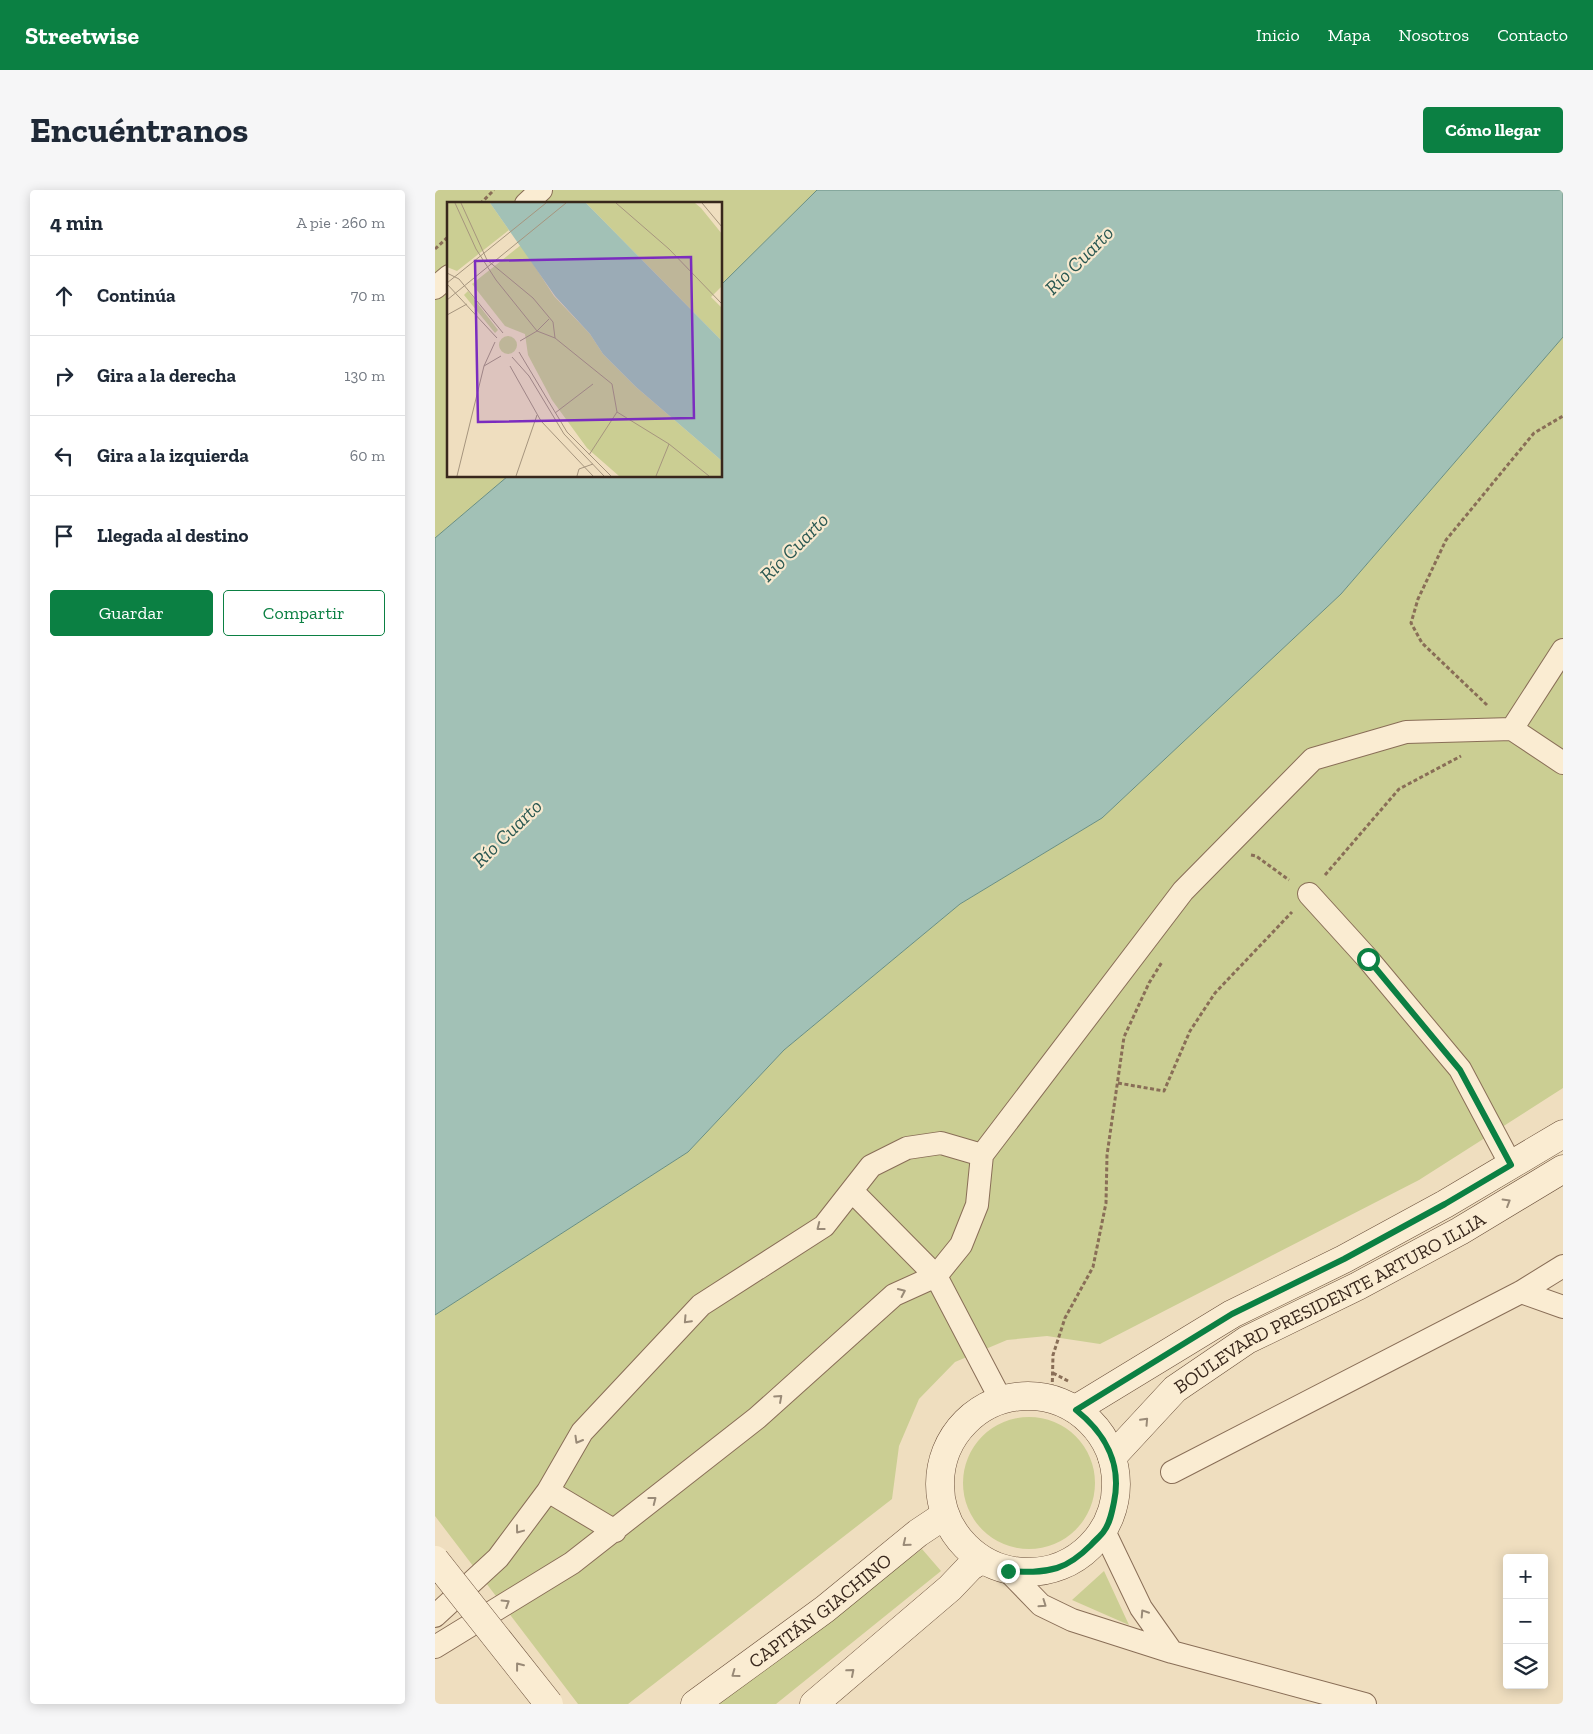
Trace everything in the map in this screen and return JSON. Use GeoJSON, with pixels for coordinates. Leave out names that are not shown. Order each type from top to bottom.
{"type":"FeatureCollection","features":[{"type":"Feature","properties":{"kind":"main road","name":"BOULEVARD PRESIDENTE ARTURO ILLIA"},"geometry":{"type":"LineString","coordinates":[[1076,1410],[1232,1314],[1353,1255],[1445,1204],[1563,1134]]}},
{"type":"Feature","properties":{"kind":"main road","name":"BOULEVARD PRESIDENTE ARTURO ILLIA"},"geometry":{"type":"LineString","coordinates":[[1112,1456],[1175,1388],[1247,1340],[1358,1286],[1460,1231],[1563,1169]]}},
{"type":"Feature","properties":{"kind":"main road"},"geometry":{"type":"LineString","coordinates":[[1026,1396],[1052,1399],[1076,1410],[1090,1421],[1102,1435],[1112,1456],[1117,1489],[1111,1516],[1104,1531],[1080,1556],[1058,1568],[1033,1573],[1008,1571],[981,1560],[959,1540],[945,1515],[940,1487],[944,1458],[957,1432],[977,1412],[1001,1400],[1026,1396]]}},
{"type":"Feature","properties":{"kind":"main road","name":"CAPITÁN GIACHINO"},"geometry":{"type":"LineString","coordinates":[[695,1704],[825,1609],[918,1533],[945,1515]]}},
{"type":"Feature","properties":{"kind":"main road"},"geometry":{"type":"LineString","coordinates":[[435,1560],[549,1704]]}},
{"type":"Feature","properties":{"kind":"main road"},"geometry":{"type":"LineString","coordinates":[[814,1704],[950,1588],[969,1567],[981,1560]]}},
{"type":"Feature","properties":{"kind":"street"},"geometry":{"type":"LineString","coordinates":[[528,202],[541,190]]}},
{"type":"Feature","properties":{"kind":"street"},"geometry":{"type":"LineString","coordinates":[[435,288],[447,278]]}},
{"type":"Feature","properties":{"kind":"street"},"geometry":{"type":"LineString","coordinates":[[1512,729],[1563,650]]}},
{"type":"Feature","properties":{"kind":"street"},"geometry":{"type":"LineString","coordinates":[[435,1647],[572,1562],[757,1418],[894,1295],[936,1276],[961,1245],[977,1205],[982,1155],[1183,891],[1313,759],[1406,732],[1512,729],[1563,763]]}},
{"type":"Feature","properties":{"kind":"street"},"geometry":{"type":"LineString","coordinates":[[1309,894],[1368,959],[1460,1070],[1511,1165]]}},
{"type":"Feature","properties":{"kind":"street"},"geometry":{"type":"LineString","coordinates":[[435,1616],[498,1558],[548,1491],[582,1432],[701,1306],[824,1226],[871,1166],[907,1148],[941,1143],[982,1155]]}},
{"type":"Feature","properties":{"kind":"street"},"geometry":{"type":"LineString","coordinates":[[852,1191],[936,1276],[1001,1400]]}},
{"type":"Feature","properties":{"kind":"street"},"geometry":{"type":"LineString","coordinates":[[1172,1472],[1521,1292],[1563,1266]]}},
{"type":"Feature","properties":{"kind":"street"},"geometry":{"type":"LineString","coordinates":[[1521,1292],[1563,1307]]}},
{"type":"Feature","properties":{"kind":"street"},"geometry":{"type":"LineString","coordinates":[[548,1491],[615,1530]]}},
{"type":"Feature","properties":{"kind":"street"},"geometry":{"type":"LineString","coordinates":[[1104,1531],[1141,1608],[1172,1652]]}},
{"type":"Feature","properties":{"kind":"street"},"geometry":{"type":"LineString","coordinates":[[1008,1571],[1041,1605],[1072,1620],[1172,1652],[1365,1704]]}},
{"type":"Feature","properties":{"kind":"path"},"geometry":{"type":"LineString","coordinates":[[482,202],[493,190]]}},
{"type":"Feature","properties":{"kind":"path"},"geometry":{"type":"LineString","coordinates":[[435,250],[447,238]]}},
{"type":"Feature","properties":{"kind":"path"},"geometry":{"type":"LineString","coordinates":[[1118,1083],[1164,1090],[1190,1031],[1215,993],[1309,894]]}},
{"type":"Feature","properties":{"kind":"green space"},"geometry":{"type":"Polygon","coordinates":[[[435,190],[817,190],[723,283],[723,202],[447,202],[447,478],[506,478],[435,538],[435,190]]]}},
{"type":"Feature","properties":{"kind":"green space"},"geometry":{"type":"Polygon","coordinates":[[[1563,337],[1563,1088],[1419,1180],[1100,1344],[1047,1336],[1007,1340],[955,1362],[919,1399],[899,1446],[892,1499],[628,1704],[578,1704],[435,1516],[435,1315],[688,1152],[784,1050],[960,904],[1102,818],[1341,594],[1563,337]]]}},
{"type":"Feature","properties":{"kind":"green space"},"geometry":{"type":"Polygon","coordinates":[[[1029,1417],[1054,1422],[1065,1428],[1075,1437],[1084,1447],[1090,1458],[1095,1483],[1090,1508],[1084,1519],[1075,1529],[1065,1538],[1054,1544],[1029,1549],[1004,1544],[993,1538],[983,1529],[974,1519],[968,1508],[963,1483],[968,1458],[974,1447],[983,1437],[993,1428],[1004,1422],[1029,1417]]]}},
{"type":"Feature","properties":{"kind":"green space"},"geometry":{"type":"Polygon","coordinates":[[[922,1549],[941,1571],[776,1704],[717,1704],[922,1549]]]}},
{"type":"Feature","properties":{"kind":"green space"},"geometry":{"type":"Polygon","coordinates":[[[1104,1571],[1129,1625],[1072,1600],[1104,1571]]]}},
{"type":"Feature","properties":{"kind":"water","name":"Río Cuarto"},"geometry":{"type":"Polygon","coordinates":[[[817,190],[1563,190],[1563,337],[1341,594],[1102,818],[960,904],[784,1050],[688,1152],[435,1315],[435,538],[506,478],[723,478],[723,283],[817,190]]]}},
{"type":"Feature","properties":{"kind":"route"},"geometry":{"type":"LineString","coordinates":[[1008,1571],[1033,1573],[1058,1568],[1080,1556],[1104,1531],[1111,1516],[1117,1489],[1112,1456],[1102,1435],[1090,1421],[1076,1410],[1232,1314],[1344,1259],[1445,1204],[1511,1165],[1460,1070],[1368,959]]}}]}
